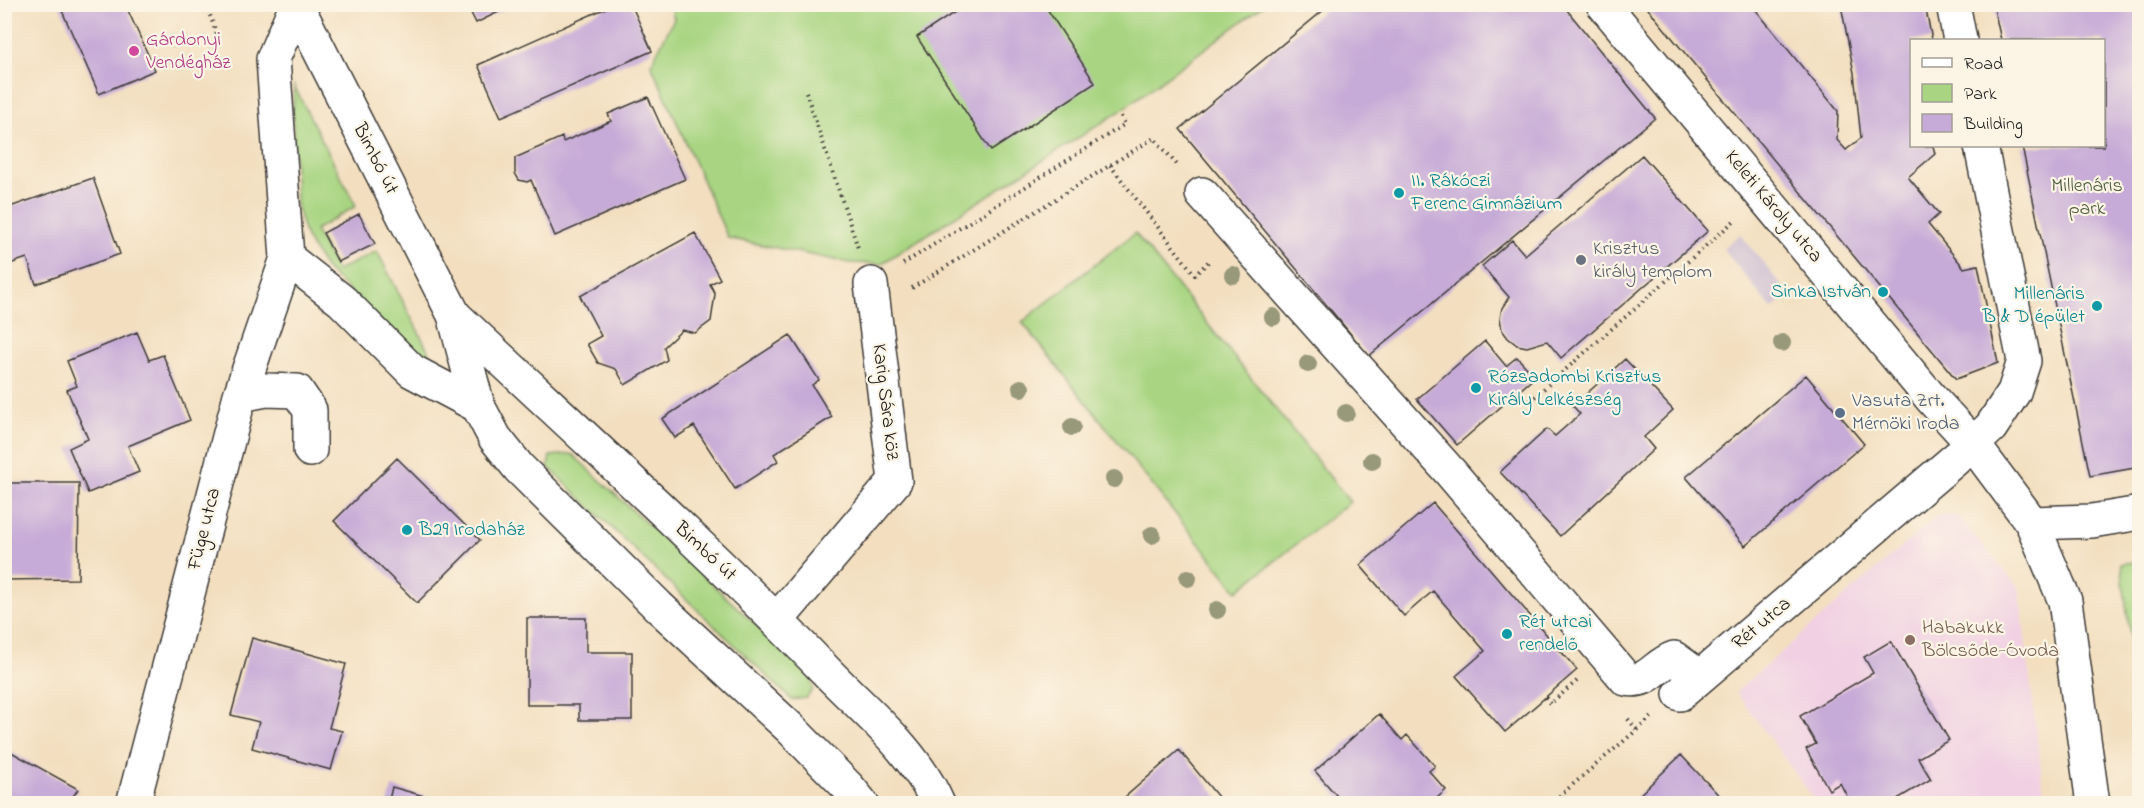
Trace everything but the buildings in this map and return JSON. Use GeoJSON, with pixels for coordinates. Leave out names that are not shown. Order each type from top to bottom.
{"type":"FeatureCollection","features":[{"type":"Feature","properties":{"kind":"street","name":"Keleti Károly utca"},"geometry":{"type":"LineString","coordinates":[[1604,4],[1931,398],[1973,444],[2032,523],[2065,601],[2093,804]]}},
{"type":"Feature","properties":{"kind":"street"},"geometry":{"type":"LineString","coordinates":[[1953,4],[1960,39]]}},
{"type":"Feature","properties":{"kind":"street","name":"Füge utca"},"geometry":{"type":"LineString","coordinates":[[133,804],[240,395],[287,258],[273,59],[296,5]]}},
{"type":"Feature","properties":{"kind":"street","name":"Bimbó út"},"geometry":{"type":"LineString","coordinates":[[296,5],[454,315],[478,406],[495,438],[519,468],[659,607],[790,729],[862,804]]}},
{"type":"Feature","properties":{"kind":"street","name":"Rét utca"},"geometry":{"type":"LineString","coordinates":[[1690,685],[1973,444],[1991,427],[2014,392],[2024,361],[1981,147]]}},
{"type":"Feature","properties":{"kind":"street"},"geometry":{"type":"LineString","coordinates":[[1202,194],[1451,473],[1626,679],[1635,681],[1645,678],[1665,661],[1674,658],[1690,685]]}},
{"type":"Feature","properties":{"kind":"street"},"geometry":{"type":"LineString","coordinates":[[287,258],[342,301],[412,371],[478,406]]}},
{"type":"Feature","properties":{"kind":"street","name":"Karig Sára köz"},"geometry":{"type":"LineString","coordinates":[[777,620],[895,481],[871,284]]}},
{"type":"Feature","properties":{"kind":"street","name":"Bimbó út"},"geometry":{"type":"LineString","coordinates":[[454,315],[777,620],[906,752],[931,786],[938,804]]}},
{"type":"Feature","properties":{"kind":"street"},"geometry":{"type":"LineString","coordinates":[[240,395],[266,390],[297,391],[310,410],[310,450]]}},
{"type":"Feature","properties":{"kind":"street"},"geometry":{"type":"LineString","coordinates":[[2032,523],[2092,522],[2139,513]]}},
{"type":"Feature","properties":{"kind":"path"},"geometry":{"type":"LineString","coordinates":[[206,4],[217,35]]}},
{"type":"Feature","properties":{"kind":"path"},"geometry":{"type":"LineString","coordinates":[[806,92],[871,284],[1125,124],[1119,112]]}},
{"type":"Feature","properties":{"kind":"path"},"geometry":{"type":"LineString","coordinates":[[912,299],[911,289],[1154,138]]}},
{"type":"Feature","properties":{"kind":"path"},"geometry":{"type":"LineString","coordinates":[[1110,165],[1195,275],[1209,261]]}},
{"type":"Feature","properties":{"kind":"path"},"geometry":{"type":"LineString","coordinates":[[1530,401],[1714,239]]}},
{"type":"Feature","properties":{"kind":"path"},"geometry":{"type":"LineString","coordinates":[[1546,697],[1550,704],[1582,676]]}},
{"type":"Feature","properties":{"kind":"path"},"geometry":{"type":"LineString","coordinates":[[1550,804],[1690,685]]}},
{"type":"Feature","properties":{"kind":"shaded area"},"geometry":{"type":"Polygon","coordinates":[[[1740,234],[1789,295],[1772,309],[1723,249],[1740,234]]]}},
{"type":"Feature","properties":{"kind":"shaded area","name":"Habakukk Bölcsőde-Óvoda"},"geometry":{"type":"Polygon","coordinates":[[[1957,515],[2019,588],[2045,803],[1817,803],[1736,692],[1937,516],[1957,515]]]}},
{"type":"Feature","properties":{"kind":"green space"},"geometry":{"type":"Polygon","coordinates":[[[671,5],[1264,5],[1119,112],[881,264],[850,263],[728,238],[651,64],[674,19],[671,5]]]}},
{"type":"Feature","properties":{"kind":"green space"},"geometry":{"type":"Polygon","coordinates":[[[294,86],[356,206],[315,230],[337,271],[377,251],[432,358],[424,363],[325,268],[306,238],[296,204],[294,86]]]}},
{"type":"Feature","properties":{"kind":"green space"},"geometry":{"type":"Polygon","coordinates":[[[1135,233],[1350,502],[1237,591],[1022,322],[1135,233]]]}},
{"type":"Feature","properties":{"kind":"green space"},"geometry":{"type":"Polygon","coordinates":[[[572,454],[811,676],[813,690],[806,698],[792,700],[548,467],[550,456],[572,454]]]}},
{"type":"Feature","properties":{"kind":"green space"},"geometry":{"type":"Polygon","coordinates":[[[2140,561],[2139,708],[2121,564],[2140,561]]]}},
{"type":"Feature","properties":{"kind":"place","name":"Gárdonyi Vendégház"},"geometry":{"type":"Point","coordinates":[134,51]}},
{"type":"Feature","properties":{"kind":"place","name":"II. Rákóczi Ferenc Gimnázium"},"geometry":{"type":"Point","coordinates":[1399,193]}},
{"type":"Feature","properties":{"kind":"place","name":"Krisztus király templom"},"geometry":{"type":"Point","coordinates":[1581,260]}},
{"type":"Feature","properties":{"kind":"place","name":"Sinka István"},"geometry":{"type":"Point","coordinates":[1883,292]}},
{"type":"Feature","properties":{"kind":"place","name":"Millenáris B & D épület"},"geometry":{"type":"Point","coordinates":[2097,306]}},
{"type":"Feature","properties":{"kind":"place","name":"Rózsadombi Krisztus Király Lelkészség"},"geometry":{"type":"Point","coordinates":[1476,388]}},
{"type":"Feature","properties":{"kind":"place","name":"Vasuta Zrt. Mérnöki Iroda"},"geometry":{"type":"Point","coordinates":[1840,413]}},
{"type":"Feature","properties":{"kind":"place","name":"B29 Irodaház"},"geometry":{"type":"Point","coordinates":[407,530]}},
{"type":"Feature","properties":{"kind":"place","name":"Rét utcai rendelő"},"geometry":{"type":"Point","coordinates":[1507,634]}},
{"type":"Feature","properties":{"kind":"place","name":"Habakukk Bölcsőde-Óvoda"},"geometry":{"type":"Point","coordinates":[1910,640]}},
{"type":"Feature","properties":{"kind":"park label","name":"Millenáris park"},"geometry":{"type":"Point","coordinates":[2087,198]}}]}
